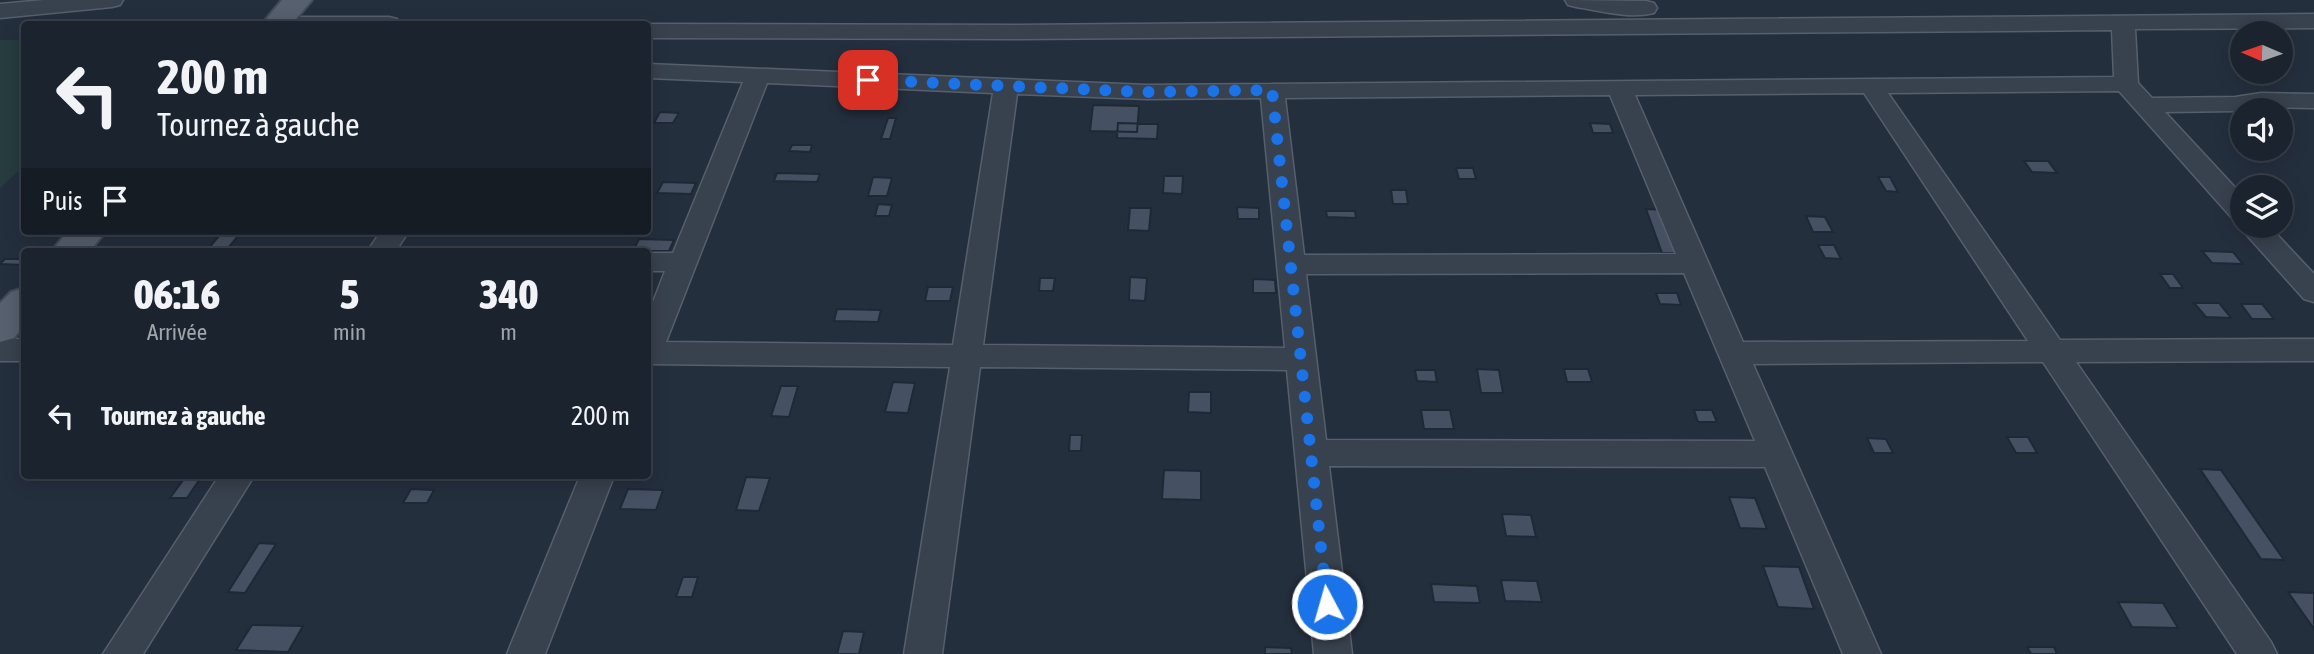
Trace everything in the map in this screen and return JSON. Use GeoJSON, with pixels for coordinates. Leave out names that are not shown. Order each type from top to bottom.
{"type":"FeatureCollection","features":[{"type":"Feature","properties":{"kind":"main road"},"geometry":{"type":"LineString","coordinates":[[73,248],[84,235]]}},
{"type":"Feature","properties":{"kind":"street"},"geometry":{"type":"LineString","coordinates":[[0,11],[112,0]]}},
{"type":"Feature","properties":{"kind":"street"},"geometry":{"type":"LineString","coordinates":[[1576,0],[1643,8],[2173,10],[2314,21]]}},
{"type":"Feature","properties":{"kind":"street"},"geometry":{"type":"LineString","coordinates":[[651,31],[1018,32],[2123,22],[2223,0]]}},
{"type":"Feature","properties":{"kind":"street"},"geometry":{"type":"LineString","coordinates":[[285,19],[327,21]]}},
{"type":"Feature","properties":{"kind":"street"},"geometry":{"type":"LineString","coordinates":[[2123,22],[2126,84],[2230,199]]}},
{"type":"Feature","properties":{"kind":"street"},"geometry":{"type":"LineString","coordinates":[[651,71],[1147,92],[2126,84]]}},
{"type":"Feature","properties":{"kind":"street"},"geometry":{"type":"LineString","coordinates":[[651,343],[758,76]]}},
{"type":"Feature","properties":{"kind":"street"},"geometry":{"type":"LineString","coordinates":[[1870,85],[2258,654]]}},
{"type":"Feature","properties":{"kind":"street"},"geometry":{"type":"LineString","coordinates":[[923,654],[1006,86]]}},
{"type":"Feature","properties":{"kind":"street"},"geometry":{"type":"LineString","coordinates":[[1619,87],[1862,654]]}},
{"type":"Feature","properties":{"kind":"street"},"geometry":{"type":"LineString","coordinates":[[1272,90],[1333,654]]}},
{"type":"Feature","properties":{"kind":"street"},"geometry":{"type":"LineString","coordinates":[[2146,106],[2235,104],[2261,100],[2314,101]]}},
{"type":"Feature","properties":{"kind":"street"},"geometry":{"type":"LineString","coordinates":[[2265,238],[2312,288]]}},
{"type":"Feature","properties":{"kind":"street"},"geometry":{"type":"LineString","coordinates":[[651,262],[683,262]]}},
{"type":"Feature","properties":{"kind":"street"},"geometry":{"type":"LineString","coordinates":[[1291,265],[1695,264]]}},
{"type":"Feature","properties":{"kind":"street"},"geometry":{"type":"LineString","coordinates":[[0,350],[21,350]]}},
{"type":"Feature","properties":{"kind":"street"},"geometry":{"type":"LineString","coordinates":[[1733,353],[2314,350]]}},
{"type":"Feature","properties":{"kind":"street"},"geometry":{"type":"LineString","coordinates":[[651,351],[1301,359]]}},
{"type":"Feature","properties":{"kind":"street"},"geometry":{"type":"LineString","coordinates":[[1311,453],[1776,454]]}},
{"type":"Feature","properties":{"kind":"street"},"geometry":{"type":"LineString","coordinates":[[122,654],[235,479]]}},
{"type":"Feature","properties":{"kind":"street"},"geometry":{"type":"LineString","coordinates":[[526,654],[596,479]]}},
{"type":"Feature","properties":{"kind":"green space"},"geometry":{"type":"Polygon","coordinates":[[[0,40],[21,40],[21,169],[0,188],[0,40]]]}},
{"type":"Feature","properties":{"kind":"building"},"geometry":{"type":"Polygon","coordinates":[[[1093,105],[1139,106],[1137,132],[1090,131],[1093,105]]]}},
{"type":"Feature","properties":{"kind":"building"},"geometry":{"type":"Polygon","coordinates":[[[660,112],[679,113],[673,123],[654,123],[660,112]]]}},
{"type":"Feature","properties":{"kind":"building"},"geometry":{"type":"Polygon","coordinates":[[[888,118],[896,118],[890,139],[881,139],[888,118]]]}},
{"type":"Feature","properties":{"kind":"building"},"geometry":{"type":"Polygon","coordinates":[[[1118,123],[1158,124],[1157,139],[1117,138],[1118,123]]]}},
{"type":"Feature","properties":{"kind":"building"},"geometry":{"type":"Polygon","coordinates":[[[1590,123],[1610,124],[1613,133],[1593,133],[1590,123]]]}},
{"type":"Feature","properties":{"kind":"building"},"geometry":{"type":"Polygon","coordinates":[[[792,145],[812,145],[810,152],[789,151],[792,145]]]}},
{"type":"Feature","properties":{"kind":"building"},"geometry":{"type":"Polygon","coordinates":[[[2024,161],[2048,161],[2057,173],[2032,172],[2024,161]]]}},
{"type":"Feature","properties":{"kind":"building"},"geometry":{"type":"Polygon","coordinates":[[[1456,168],[1473,168],[1476,179],[1459,179],[1456,168]]]}},
{"type":"Feature","properties":{"kind":"building"},"geometry":{"type":"Polygon","coordinates":[[[777,173],[820,174],[817,182],[774,181],[777,173]]]}},
{"type":"Feature","properties":{"kind":"building"},"geometry":{"type":"Polygon","coordinates":[[[1164,176],[1183,176],[1182,194],[1163,193],[1164,176]]]}},
{"type":"Feature","properties":{"kind":"building"},"geometry":{"type":"Polygon","coordinates":[[[873,177],[892,178],[887,196],[868,196],[873,177]]]}},
{"type":"Feature","properties":{"kind":"building"},"geometry":{"type":"Polygon","coordinates":[[[1878,177],[1890,177],[1898,192],[1886,191],[1878,177]]]}},
{"type":"Feature","properties":{"kind":"building"},"geometry":{"type":"Polygon","coordinates":[[[663,182],[696,183],[691,194],[657,193],[663,182]]]}},
{"type":"Feature","properties":{"kind":"building"},"geometry":{"type":"Polygon","coordinates":[[[1391,190],[1406,190],[1408,204],[1393,204],[1391,190]]]}},
{"type":"Feature","properties":{"kind":"building"},"geometry":{"type":"Polygon","coordinates":[[[878,204],[892,205],[889,216],[875,216],[878,204]]]}},
{"type":"Feature","properties":{"kind":"building"},"geometry":{"type":"Polygon","coordinates":[[[1237,207],[1259,208],[1259,219],[1238,219],[1237,207]]]}},
{"type":"Feature","properties":{"kind":"building"},"geometry":{"type":"Polygon","coordinates":[[[1130,208],[1151,208],[1149,231],[1128,230],[1130,208]]]}},
{"type":"Feature","properties":{"kind":"building"},"geometry":{"type":"Polygon","coordinates":[[[1646,209],[1664,210],[1680,253],[1662,253],[1646,209]]]}},
{"type":"Feature","properties":{"kind":"building"},"geometry":{"type":"Polygon","coordinates":[[[1326,211],[1355,211],[1356,218],[1327,217],[1326,211]]]}},
{"type":"Feature","properties":{"kind":"building"},"geometry":{"type":"Polygon","coordinates":[[[1806,216],[1825,217],[1833,232],[1813,232],[1806,216]]]}},
{"type":"Feature","properties":{"kind":"building"},"geometry":{"type":"Polygon","coordinates":[[[219,236],[238,236],[228,248],[209,248],[219,236]]]}},
{"type":"Feature","properties":{"kind":"building"},"geometry":{"type":"Polygon","coordinates":[[[639,239],[674,240],[669,251],[634,248],[639,239]]]}},
{"type":"Feature","properties":{"kind":"building"},"geometry":{"type":"Polygon","coordinates":[[[1818,245],[1834,245],[1841,259],[1825,258],[1818,245]]]}},
{"type":"Feature","properties":{"kind":"building"},"geometry":{"type":"Polygon","coordinates":[[[2202,251],[2233,252],[2243,264],[2212,263],[2202,251]]]}},
{"type":"Feature","properties":{"kind":"building"},"geometry":{"type":"Polygon","coordinates":[[[5,259],[21,259],[21,265],[0,264],[5,259]]]}},
{"type":"Feature","properties":{"kind":"building"},"geometry":{"type":"Polygon","coordinates":[[[2160,274],[2173,274],[2183,288],[2170,288],[2160,274]]]}},
{"type":"Feature","properties":{"kind":"building"},"geometry":{"type":"Polygon","coordinates":[[[1130,277],[1147,278],[1145,301],[1129,300],[1130,277]]]}},
{"type":"Feature","properties":{"kind":"building"},"geometry":{"type":"Polygon","coordinates":[[[1040,278],[1055,278],[1053,291],[1039,291],[1040,278]]]}},
{"type":"Feature","properties":{"kind":"building"},"geometry":{"type":"Polygon","coordinates":[[[1253,279],[1275,280],[1276,293],[1253,293],[1253,279]]]}},
{"type":"Feature","properties":{"kind":"building"},"geometry":{"type":"Polygon","coordinates":[[[928,287],[953,287],[950,301],[925,301],[928,287]]]}},
{"type":"Feature","properties":{"kind":"building"},"geometry":{"type":"Polygon","coordinates":[[[1656,293],[1677,293],[1681,305],[1660,304],[1656,293]]]}},
{"type":"Feature","properties":{"kind":"building"},"geometry":{"type":"Polygon","coordinates":[[[2194,303],[2219,303],[2231,318],[2206,317],[2194,303]]]}},
{"type":"Feature","properties":{"kind":"building"},"geometry":{"type":"Polygon","coordinates":[[[2241,304],[2262,304],[2274,319],[2252,319],[2241,304]]]}},
{"type":"Feature","properties":{"kind":"building"},"geometry":{"type":"Polygon","coordinates":[[[837,309],[881,310],[878,322],[834,321],[837,309]]]}},
{"type":"Feature","properties":{"kind":"building"},"geometry":{"type":"Polygon","coordinates":[[[1477,369],[1499,370],[1503,393],[1481,393],[1477,369]]]}},
{"type":"Feature","properties":{"kind":"building"},"geometry":{"type":"Polygon","coordinates":[[[1564,369],[1588,369],[1592,382],[1567,382],[1564,369]]]}},
{"type":"Feature","properties":{"kind":"building"},"geometry":{"type":"Polygon","coordinates":[[[1415,370],[1435,370],[1437,382],[1417,381],[1415,370]]]}},
{"type":"Feature","properties":{"kind":"building"},"geometry":{"type":"Polygon","coordinates":[[[893,382],[915,383],[908,413],[885,412],[893,382]]]}},
{"type":"Feature","properties":{"kind":"building"},"geometry":{"type":"Polygon","coordinates":[[[781,386],[798,386],[789,417],[771,416],[781,386]]]}},
{"type":"Feature","properties":{"kind":"building"},"geometry":{"type":"Polygon","coordinates":[[[1189,392],[1211,392],[1211,413],[1188,412],[1189,392]]]}},
{"type":"Feature","properties":{"kind":"building"},"geometry":{"type":"Polygon","coordinates":[[[1421,410],[1450,410],[1454,429],[1424,429],[1421,410]]]}},
{"type":"Feature","properties":{"kind":"building"},"geometry":{"type":"Polygon","coordinates":[[[1694,410],[1712,410],[1717,422],[1698,422],[1694,410]]]}},
{"type":"Feature","properties":{"kind":"building"},"geometry":{"type":"Polygon","coordinates":[[[1070,435],[1082,435],[1081,451],[1069,451],[1070,435]]]}},
{"type":"Feature","properties":{"kind":"building"},"geometry":{"type":"Polygon","coordinates":[[[2007,437],[2028,437],[2037,453],[2016,453],[2007,437]]]}},
{"type":"Feature","properties":{"kind":"building"},"geometry":{"type":"Polygon","coordinates":[[[1867,438],[1886,439],[1893,453],[1874,453],[1867,438]]]}},
{"type":"Feature","properties":{"kind":"building"},"geometry":{"type":"Polygon","coordinates":[[[2200,469],[2221,470],[2284,560],[2261,559],[2200,469]]]}},
{"type":"Feature","properties":{"kind":"building"},"geometry":{"type":"Polygon","coordinates":[[[1164,470],[1201,471],[1201,500],[1162,499],[1164,470]]]}},
{"type":"Feature","properties":{"kind":"building"},"geometry":{"type":"Polygon","coordinates":[[[746,477],[770,478],[759,511],[736,510],[746,477]]]}},
{"type":"Feature","properties":{"kind":"building"},"geometry":{"type":"Polygon","coordinates":[[[184,479],[200,479],[187,498],[170,498],[184,479]]]}},
{"type":"Feature","properties":{"kind":"building"},"geometry":{"type":"Polygon","coordinates":[[[411,489],[434,490],[427,503],[403,503],[411,489]]]}},
{"type":"Feature","properties":{"kind":"building"},"geometry":{"type":"Polygon","coordinates":[[[628,489],[663,490],[656,510],[620,509],[628,489]]]}},
{"type":"Feature","properties":{"kind":"building"},"geometry":{"type":"Polygon","coordinates":[[[1729,497],[1755,498],[1767,529],[1740,528],[1729,497]]]}},
{"type":"Feature","properties":{"kind":"building"},"geometry":{"type":"Polygon","coordinates":[[[1502,514],[1531,515],[1536,537],[1506,536],[1502,514]]]}},
{"type":"Feature","properties":{"kind":"building"},"geometry":{"type":"Polygon","coordinates":[[[259,543],[276,544],[245,593],[228,592],[259,543]]]}},
{"type":"Feature","properties":{"kind":"building"},"geometry":{"type":"Polygon","coordinates":[[[1763,566],[1799,567],[1814,609],[1778,607],[1763,566]]]}},
{"type":"Feature","properties":{"kind":"building"},"geometry":{"type":"Polygon","coordinates":[[[683,577],[698,577],[692,597],[676,597],[683,577]]]}},
{"type":"Feature","properties":{"kind":"building"},"geometry":{"type":"Polygon","coordinates":[[[1501,580],[1537,581],[1542,602],[1505,601],[1501,580]]]}},
{"type":"Feature","properties":{"kind":"building"},"geometry":{"type":"Polygon","coordinates":[[[1431,584],[1477,586],[1480,603],[1434,602],[1431,584]]]}},
{"type":"Feature","properties":{"kind":"building"},"geometry":{"type":"Polygon","coordinates":[[[2288,592],[2314,593],[2314,629],[2288,592]]]}},
{"type":"Feature","properties":{"kind":"building"},"geometry":{"type":"Polygon","coordinates":[[[2118,602],[2163,603],[2178,628],[2132,627],[2118,602]]]}},
{"type":"Feature","properties":{"kind":"building"},"geometry":{"type":"Polygon","coordinates":[[[252,625],[303,626],[288,652],[236,650],[252,625]]]}},
{"type":"Feature","properties":{"kind":"building"},"geometry":{"type":"Polygon","coordinates":[[[843,631],[864,632],[859,654],[837,654],[843,631]]]}},
{"type":"Feature","properties":{"kind":"building"},"geometry":{"type":"Polygon","coordinates":[[[1265,647],[1291,648],[1292,654],[1265,654],[1265,647]]]}},
{"type":"Feature","properties":{"kind":"building"},"geometry":{"type":"Polygon","coordinates":[[[2027,647],[2054,647],[2057,654],[2031,654],[2027,647]]]}},
{"type":"Feature","properties":{"kind":"route"},"geometry":{"type":"LineString","coordinates":[[868,80],[1147,92],[1272,90],[1327,604]]}}]}
